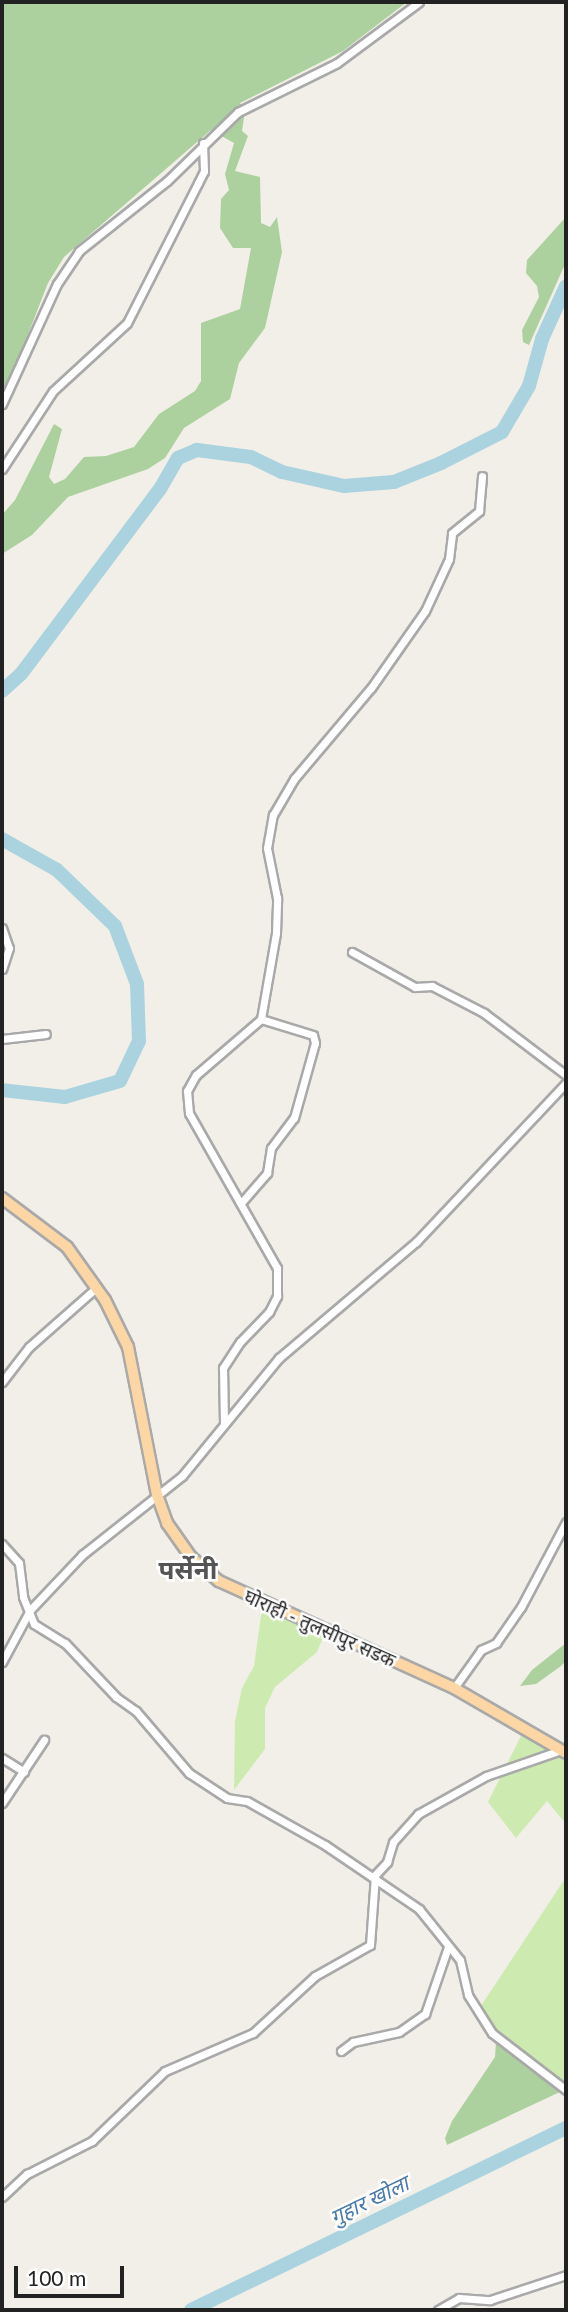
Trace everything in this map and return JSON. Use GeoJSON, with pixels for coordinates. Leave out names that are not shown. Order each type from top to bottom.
{"type":"FeatureCollection","features":[{"type":"Feature","properties":{"kind":"main road","name":"घोराही - तुलसीपुर सडक"},"geometry":{"type":"LineString","coordinates":[[2,1198],[67,1247],[96,1288],[128,1347],[157,1495],[167,1523],[191,1557],[219,1581],[454,1688],[564,1751]]}},
{"type":"Feature","properties":{"kind":"street"},"geometry":{"type":"LineString","coordinates":[[2,404],[57,285],[79,251],[167,181],[203,143],[238,112],[337,63],[419,2]]}},
{"type":"Feature","properties":{"kind":"street"},"geometry":{"type":"LineString","coordinates":[[2,469],[52,391],[132,314],[204,171],[203,143]]}},
{"type":"Feature","properties":{"kind":"street"},"geometry":{"type":"LineString","coordinates":[[224,1423],[223,1368],[240,1342],[269,1312],[278,1284],[272,1254],[189,1113],[187,1091],[196,1074],[261,1019],[276,933],[277,898],[267,848],[273,815],[294,779],[371,688],[425,611],[449,559],[452,533],[478,511],[482,476]]}},
{"type":"Feature","properties":{"kind":"street"},"geometry":{"type":"LineString","coordinates":[[2,928],[9,948],[2,969]]}},
{"type":"Feature","properties":{"kind":"street"},"geometry":{"type":"LineString","coordinates":[[352,952],[415,987],[432,986],[484,1013],[566,1075]]}},
{"type":"Feature","properties":{"kind":"street"},"geometry":{"type":"LineString","coordinates":[[241,1203],[267,1173],[271,1148],[294,1118],[315,1043],[313,1035],[261,1019]]}},
{"type":"Feature","properties":{"kind":"street"},"geometry":{"type":"LineString","coordinates":[[2,1039],[46,1034]]}},
{"type":"Feature","properties":{"kind":"street"},"geometry":{"type":"LineString","coordinates":[[2,1662],[30,1610],[82,1555],[202,1456],[224,1423],[279,1358],[416,1242],[566,1083]]}},
{"type":"Feature","properties":{"kind":"street"},"geometry":{"type":"LineString","coordinates":[[2,1382],[29,1347],[96,1288]]}},
{"type":"Feature","properties":{"kind":"street"},"geometry":{"type":"LineString","coordinates":[[454,1688],[481,1650],[496,1643],[521,1607],[566,1522]]}},
{"type":"Feature","properties":{"kind":"street"},"geometry":{"type":"LineString","coordinates":[[2,1544],[19,1563],[23,1597],[34,1623],[65,1643],[116,1697],[136,1712],[189,1773],[226,1798],[247,1801],[374,1875],[419,1909],[460,1960],[468,1995],[492,2033],[566,2090]]}},
{"type":"Feature","properties":{"kind":"street"},"geometry":{"type":"LineString","coordinates":[[2,1803],[44,1740]]}},
{"type":"Feature","properties":{"kind":"street"},"geometry":{"type":"LineString","coordinates":[[2,2197],[26,2174],[92,2141],[165,2071],[253,2033],[285,1999],[370,1945],[374,1875],[387,1862],[393,1842],[440,1798],[486,1776],[564,1751]]}},
{"type":"Feature","properties":{"kind":"street"},"geometry":{"type":"LineString","coordinates":[[2,1758],[24,1772]]}},
{"type":"Feature","properties":{"kind":"street"},"geometry":{"type":"LineString","coordinates":[[341,2051],[353,2042],[399,2032],[425,2014],[448,1947]]}},
{"type":"Feature","properties":{"kind":"street"},"geometry":{"type":"LineString","coordinates":[[438,2310],[459,2298],[490,2300],[566,2276]]}},
{"type":"Feature","properties":{"kind":"green space"},"geometry":{"type":"Polygon","coordinates":[[[2,2],[407,2],[343,51],[240,103],[245,111],[242,131],[248,136],[235,171],[260,177],[261,223],[270,227],[277,217],[282,252],[265,328],[239,363],[230,399],[184,428],[165,458],[148,469],[68,497],[32,535],[2,554],[2,515],[15,500],[54,424],[62,429],[49,477],[54,484],[65,479],[84,457],[106,456],[134,447],[159,414],[195,391],[201,381],[201,323],[240,309],[251,248],[233,248],[220,228],[221,199],[229,190],[225,174],[234,143],[211,130],[64,257],[48,283],[2,401],[2,2]]]}},
{"type":"Feature","properties":{"kind":"green space"},"geometry":{"type":"Polygon","coordinates":[[[566,217],[566,262],[529,345],[523,342],[522,330],[539,297],[537,286],[526,273],[527,260],[566,217]]]}},
{"type":"Feature","properties":{"kind":"green space"},"geometry":{"type":"Polygon","coordinates":[[[262,1609],[324,1635],[317,1652],[275,1687],[265,1708],[265,1749],[234,1790],[235,1721],[242,1688],[254,1666],[262,1609]]]}},
{"type":"Feature","properties":{"kind":"green space"},"geometry":{"type":"Polygon","coordinates":[[[566,1643],[566,1661],[561,1666],[536,1684],[520,1686],[532,1670],[566,1643]]]}},
{"type":"Feature","properties":{"kind":"green space"},"geometry":{"type":"Polygon","coordinates":[[[522,1734],[566,1758],[566,1824],[547,1801],[516,1838],[488,1802],[522,1734]]]}},
{"type":"Feature","properties":{"kind":"green space"},"geometry":{"type":"Polygon","coordinates":[[[566,1877],[566,2086],[562,2091],[496,2041],[475,2015],[566,1877]]]}},
{"type":"Feature","properties":{"kind":"green space"},"geometry":{"type":"Polygon","coordinates":[[[496,2041],[562,2091],[447,2145],[445,2138],[452,2121],[495,2057],[496,2041]]]}},
{"type":"Feature","properties":{"kind":"waterway"},"geometry":{"type":"LineString","coordinates":[[2,691],[21,674],[160,489],[178,458],[197,450],[251,457],[282,472],[344,486],[394,482],[441,463],[502,432],[529,386],[542,339],[566,286]]}},
{"type":"Feature","properties":{"kind":"waterway"},"geometry":{"type":"LineString","coordinates":[[2,839],[57,870],[115,926],[137,984],[139,1041],[120,1081],[65,1097],[2,1090]]}},
{"type":"Feature","properties":{"kind":"waterway","name":"गुहार खोला"},"geometry":{"type":"LineString","coordinates":[[191,2310],[566,2128]]}},
{"type":"Feature","properties":{"kind":"district","name":"पर्सेनी"},"geometry":{"type":"Point","coordinates":[188,1570]}}]}
